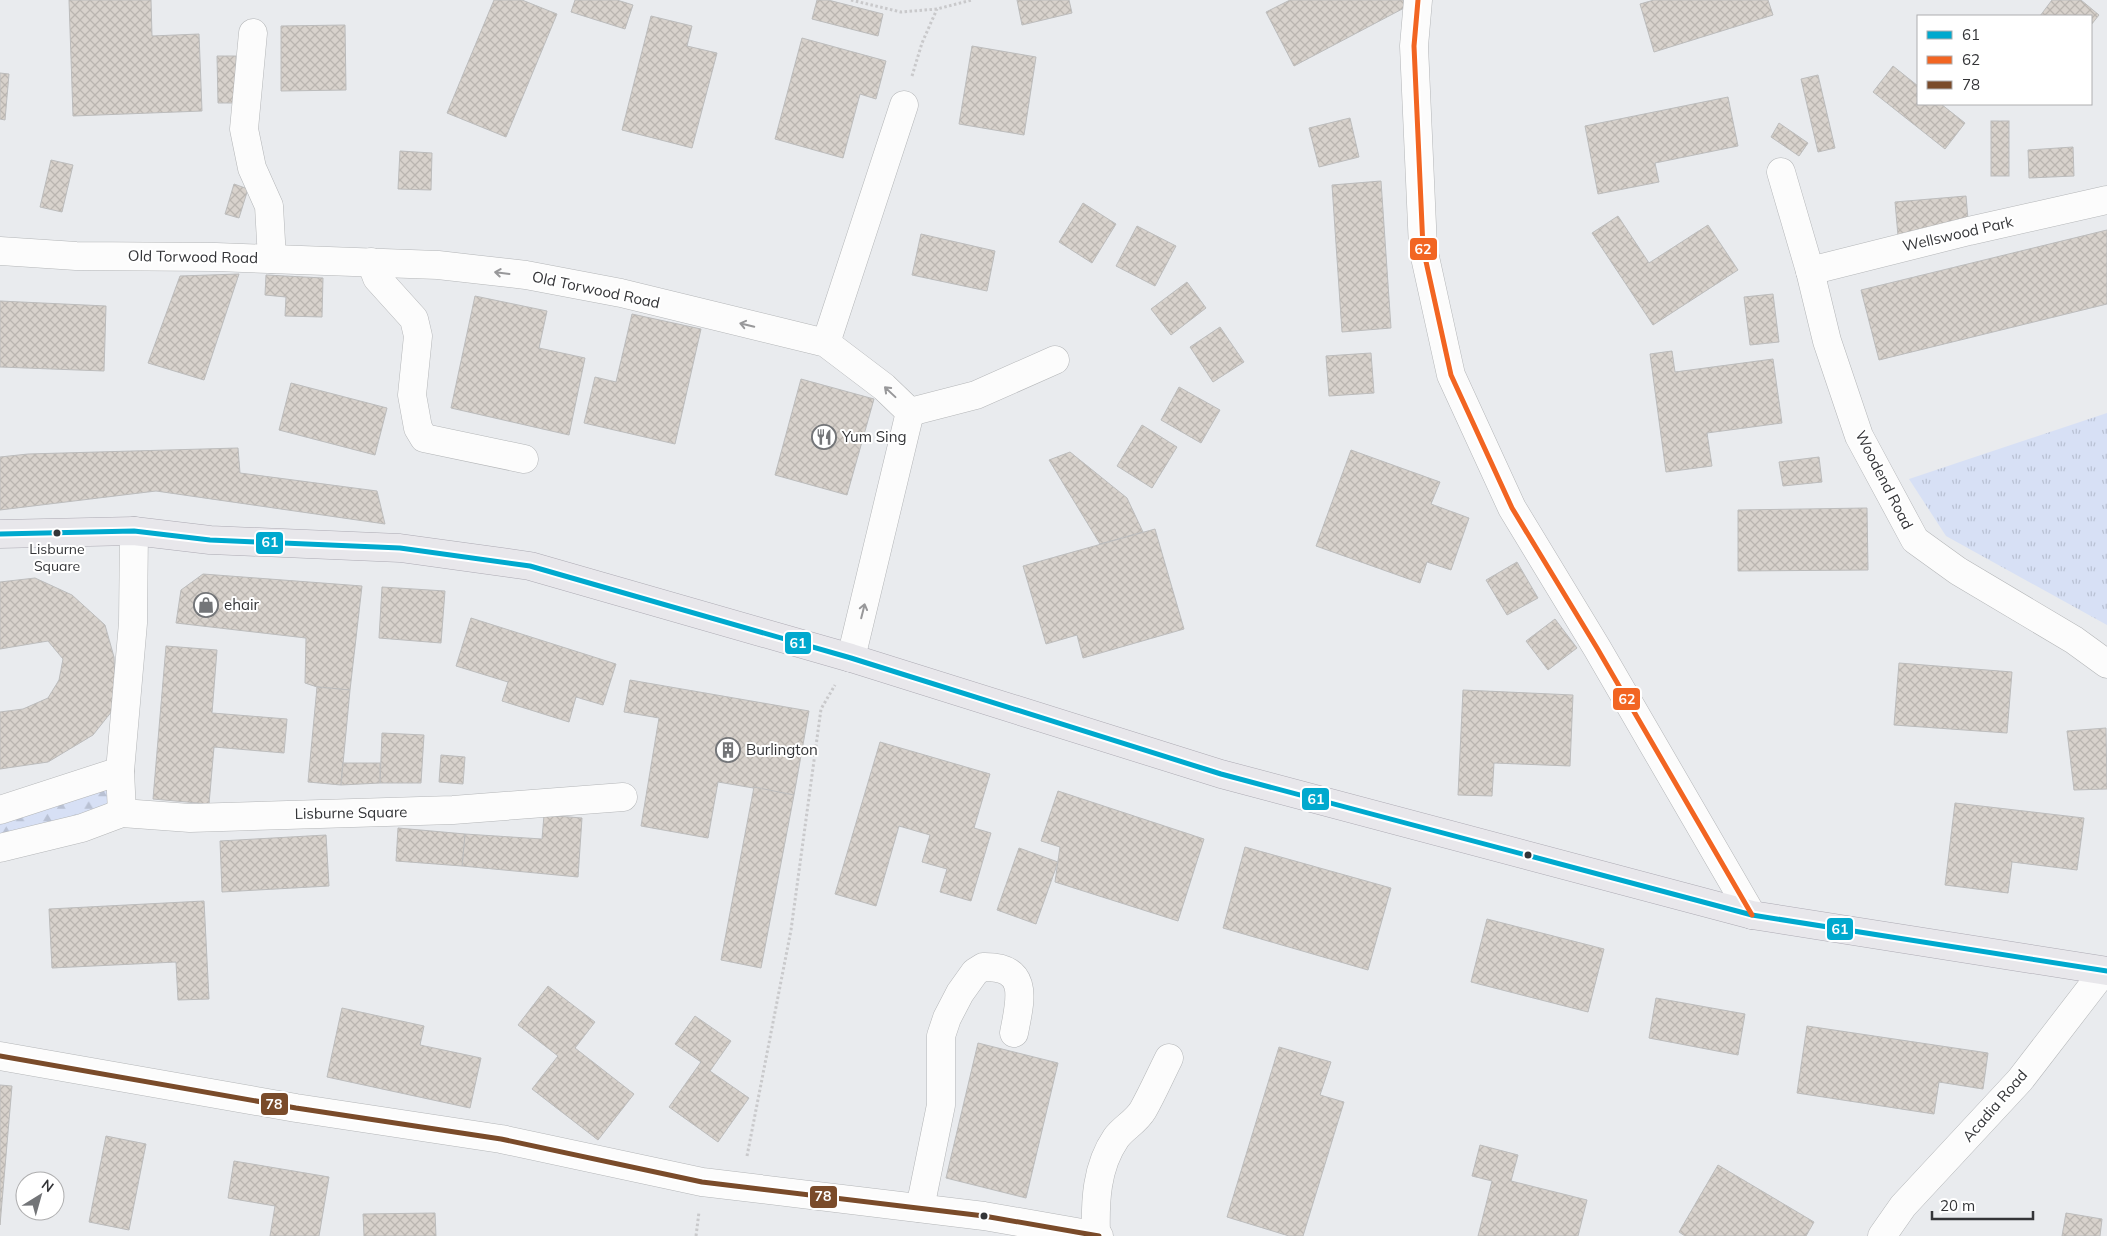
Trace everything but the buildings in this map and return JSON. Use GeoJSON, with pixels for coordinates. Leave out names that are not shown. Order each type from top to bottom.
{"type":"FeatureCollection","features":[{"type":"Feature","properties":{"kind":"main road"},"geometry":{"type":"LineString","coordinates":[[0,534],[134,531],[210,540],[400,548],[530,566],[851,658],[1221,774],[1752,914],[2105,971]]}},
{"type":"Feature","properties":{"kind":"street"},"geometry":{"type":"LineString","coordinates":[[1418,0],[1414,46],[1423,248],[1451,375],[1512,508],[1597,648],[1752,914]]}},
{"type":"Feature","properties":{"kind":"street"},"geometry":{"type":"LineString","coordinates":[[253,33],[244,129],[252,168],[269,206],[272,259]]}},
{"type":"Feature","properties":{"kind":"street"},"geometry":{"type":"LineString","coordinates":[[826,343],[904,106]]}},
{"type":"Feature","properties":{"kind":"street","name":"Woodend Road"},"geometry":{"type":"LineString","coordinates":[[1781,172],[1810,271],[1827,341],[1859,436],[1915,540],[1958,572],[2074,640],[2107,664]]}},
{"type":"Feature","properties":{"kind":"street","name":"Wellswood Park"},"geometry":{"type":"LineString","coordinates":[[1810,271],[1969,231],[2107,200]]}},
{"type":"Feature","properties":{"kind":"street","name":"Old Torwood Road"},"geometry":{"type":"LineString","coordinates":[[0,251],[76,256],[272,259],[438,265],[526,275],[621,293],[826,343],[884,387],[910,412]]}},
{"type":"Feature","properties":{"kind":"street"},"geometry":{"type":"LineString","coordinates":[[371,262],[377,278],[414,320],[418,336],[412,395],[418,428],[424,438],[524,459]]}},
{"type":"Feature","properties":{"kind":"street"},"geometry":{"type":"LineString","coordinates":[[851,658],[910,412],[976,395],[1055,360]]}},
{"type":"Feature","properties":{"kind":"street"},"geometry":{"type":"LineString","coordinates":[[0,848],[82,828],[122,813],[120,771],[133,623],[134,531]]}},
{"type":"Feature","properties":{"kind":"street"},"geometry":{"type":"LineString","coordinates":[[0,810],[120,771]]}},
{"type":"Feature","properties":{"kind":"street","name":"Lisburne Square"},"geometry":{"type":"LineString","coordinates":[[122,813],[190,818],[453,810],[623,797]]}},
{"type":"Feature","properties":{"kind":"street"},"geometry":{"type":"LineString","coordinates":[[920,1208],[941,1105],[941,1036],[946,1018],[960,993],[975,972],[983,967],[1002,969],[1012,974],[1018,983],[1021,994],[1014,1033]]}},
{"type":"Feature","properties":{"kind":"street","name":"Acadia Road"},"geometry":{"type":"LineString","coordinates":[[1882,1236],[1902,1206],[2020,1080],[2105,971]]}},
{"type":"Feature","properties":{"kind":"street"},"geometry":{"type":"LineString","coordinates":[[0,1056],[296,1108],[501,1139],[702,1182],[984,1216],[1097,1236],[1095,1206],[1098,1182],[1104,1160],[1116,1138],[1142,1112],[1169,1058]]}},
{"type":"Feature","properties":{"kind":"path"},"geometry":{"type":"LineString","coordinates":[[851,0],[901,12],[937,9],[972,0]]}},
{"type":"Feature","properties":{"kind":"path"},"geometry":{"type":"LineString","coordinates":[[904,106],[922,43],[937,9]]}},
{"type":"Feature","properties":{"kind":"path"},"geometry":{"type":"LineString","coordinates":[[742,1186],[790,930],[821,709],[851,658]]}},
{"type":"Feature","properties":{"kind":"green space"},"geometry":{"type":"Polygon","coordinates":[[[2107,413],[2107,625],[1946,536],[1909,479],[2107,413]]]}},
{"type":"Feature","properties":{"kind":"green space"},"geometry":{"type":"Polygon","coordinates":[[[120,771],[122,813],[0,848],[0,810],[120,771]]]}},
{"type":"Feature","properties":{"kind":"transit line","name":"62"},"geometry":{"type":"LineString","coordinates":[[1418,0],[1414,46],[1423,248],[1451,375],[1512,508],[1597,648],[1752,915]]}},
{"type":"Feature","properties":{"kind":"transit line","name":"61"},"geometry":{"type":"LineString","coordinates":[[0,534],[134,531],[210,540],[400,548],[530,566],[851,658],[1221,774],[1752,915],[2107,971]]}},
{"type":"Feature","properties":{"kind":"transit line","name":"78"},"geometry":{"type":"LineString","coordinates":[[0,1056],[296,1108],[501,1139],[702,1182],[984,1216],[1099,1236]]}},
{"type":"Feature","properties":{"kind":"place","name":"Yum Sing"},"geometry":{"type":"Point","coordinates":[824,437]}},
{"type":"Feature","properties":{"kind":"place","name":"Lisburne Square"},"geometry":{"type":"Point","coordinates":[57,533]}},
{"type":"Feature","properties":{"kind":"place","name":"ehair"},"geometry":{"type":"Point","coordinates":[206,605]}},
{"type":"Feature","properties":{"kind":"place","name":"Burlington"},"geometry":{"type":"Point","coordinates":[728,750]}}]}
